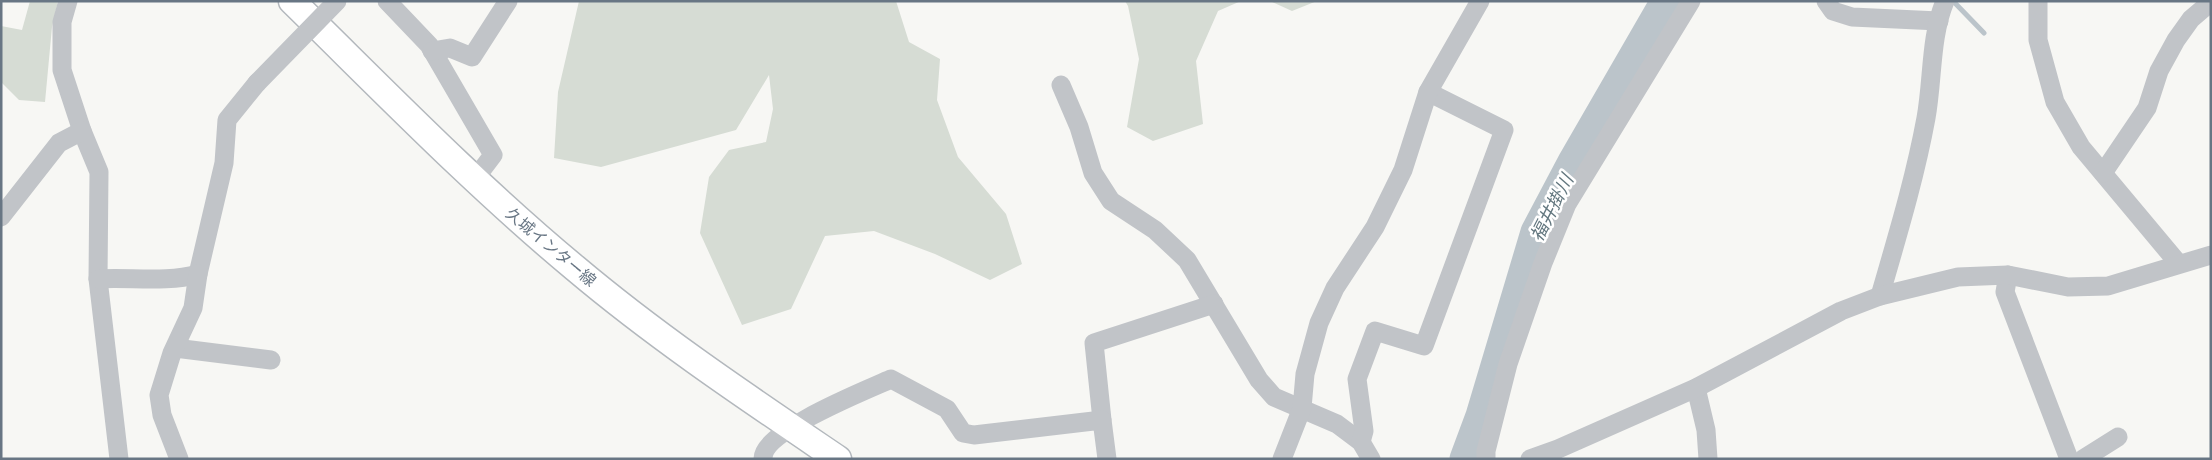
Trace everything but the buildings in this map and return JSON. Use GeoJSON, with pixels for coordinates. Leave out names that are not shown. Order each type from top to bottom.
{"type":"FeatureCollection","features":[{"type":"Feature","properties":{"kind":"main road","name":"久城インター線"},"geometry":{"type":"LineString","coordinates":[[292,1],[474,180],[575,269],[668,342],[838,459]]}},
{"type":"Feature","properties":{"kind":"street"},"geometry":{"type":"LineString","coordinates":[[68,1],[62,22],[62,70],[82,131],[99,172],[98,279],[119,459]]}},
{"type":"Feature","properties":{"kind":"street"},"geometry":{"type":"LineString","coordinates":[[179,459],[162,415],[159,395],[175,348],[193,308],[198,274],[224,163],[227,120],[257,83],[337,1]]}},
{"type":"Feature","properties":{"kind":"street"},"geometry":{"type":"LineString","coordinates":[[387,1],[432,51],[493,155],[474,180]]}},
{"type":"Feature","properties":{"kind":"street"},"geometry":{"type":"LineString","coordinates":[[432,51],[450,48],[472,57],[508,1]]}},
{"type":"Feature","properties":{"kind":"street"},"geometry":{"type":"LineString","coordinates":[[1282,459],[1302,408],[1306,374],[1319,323],[1335,288],[1375,227],[1403,170],[1428,92],[1480,1]]}},
{"type":"Feature","properties":{"kind":"street"},"geometry":{"type":"LineString","coordinates":[[1486,459],[1486,451],[1508,364],[1543,263],[1567,204],[1691,1]]}},
{"type":"Feature","properties":{"kind":"street"},"geometry":{"type":"LineString","coordinates":[[1826,1],[1833,11],[1852,17],[1939,21]]}},
{"type":"Feature","properties":{"kind":"street"},"geometry":{"type":"LineString","coordinates":[[1880,296],[1905,206],[1926,118],[1939,21],[1945,1]]}},
{"type":"Feature","properties":{"kind":"street"},"geometry":{"type":"LineString","coordinates":[[2038,1],[2038,40],[2055,102],[2081,147],[2178,263]]}},
{"type":"Feature","properties":{"kind":"street"},"geometry":{"type":"LineString","coordinates":[[2102,173],[2147,108],[2159,71],[2176,40],[2190,19],[2211,2]]}},
{"type":"Feature","properties":{"kind":"street"},"geometry":{"type":"LineString","coordinates":[[1061,85],[1079,127],[1093,173],[1111,201],[1155,230],[1187,260],[1258,380],[1274,397],[1337,424],[1361,442],[1371,459]]}},
{"type":"Feature","properties":{"kind":"street"},"geometry":{"type":"LineString","coordinates":[[1361,442],[1364,431],[1357,379],[1375,331],[1424,346],[1504,130],[1428,92]]}},
{"type":"Feature","properties":{"kind":"street"},"geometry":{"type":"LineString","coordinates":[[1,217],[59,143],[82,131]]}},
{"type":"Feature","properties":{"kind":"street"},"geometry":{"type":"LineString","coordinates":[[1530,459],[1558,449],[1696,388],[1841,312],[1880,296],[1958,277],[2008,275],[2068,287],[2108,286],[2178,263],[2211,255]]}},
{"type":"Feature","properties":{"kind":"street"},"geometry":{"type":"LineString","coordinates":[[98,279],[129,277],[178,280],[198,274]]}},
{"type":"Feature","properties":{"kind":"street"},"geometry":{"type":"LineString","coordinates":[[2008,275],[2005,292],[2069,459]]}},
{"type":"Feature","properties":{"kind":"street"},"geometry":{"type":"LineString","coordinates":[[1107,459],[1094,343],[1214,304]]}},
{"type":"Feature","properties":{"kind":"street"},"geometry":{"type":"LineString","coordinates":[[175,348],[272,360]]}},
{"type":"Feature","properties":{"kind":"street"},"geometry":{"type":"LineString","coordinates":[[763,459],[763,454],[775,438],[816,413],[891,379],[946,409],[963,433],[974,435],[1102,420]]}},
{"type":"Feature","properties":{"kind":"street"},"geometry":{"type":"LineString","coordinates":[[1696,388],[1706,430],[1708,459]]}},
{"type":"Feature","properties":{"kind":"street"},"geometry":{"type":"LineString","coordinates":[[2082,459],[2118,437]]}},
{"type":"Feature","properties":{"kind":"shaded area"},"geometry":{"type":"Polygon","coordinates":[[[30,1],[58,1],[52,27],[45,102],[19,100],[1,82],[1,26],[22,30],[30,1]]]}},
{"type":"Feature","properties":{"kind":"shaded area"},"geometry":{"type":"Polygon","coordinates":[[[579,1],[896,1],[909,42],[940,59],[937,100],[958,157],[1006,214],[1022,264],[990,280],[935,254],[874,231],[825,236],[791,309],[742,325],[700,233],[709,177],[729,150],[766,142],[773,109],[769,75],[736,130],[601,167],[554,158],[558,92],[579,1]]]}},
{"type":"Feature","properties":{"kind":"shaded area"},"geometry":{"type":"Polygon","coordinates":[[[1125,1],[1241,1],[1218,11],[1196,61],[1203,124],[1153,141],[1127,127],[1139,59],[1128,6],[1125,1]]]}},
{"type":"Feature","properties":{"kind":"shaded area"},"geometry":{"type":"Polygon","coordinates":[[[1270,1],[1317,1],[1292,11],[1270,1]]]}},
{"type":"Feature","properties":{"kind":"waterway","name":"福井掛川"},"geometry":{"type":"LineString","coordinates":[[1465,459],[1481,416],[1536,232],[1573,162],[1666,1]]}},
{"type":"Feature","properties":{"kind":"waterway"},"geometry":{"type":"LineString","coordinates":[[1953,1],[1984,33]]}}]}
